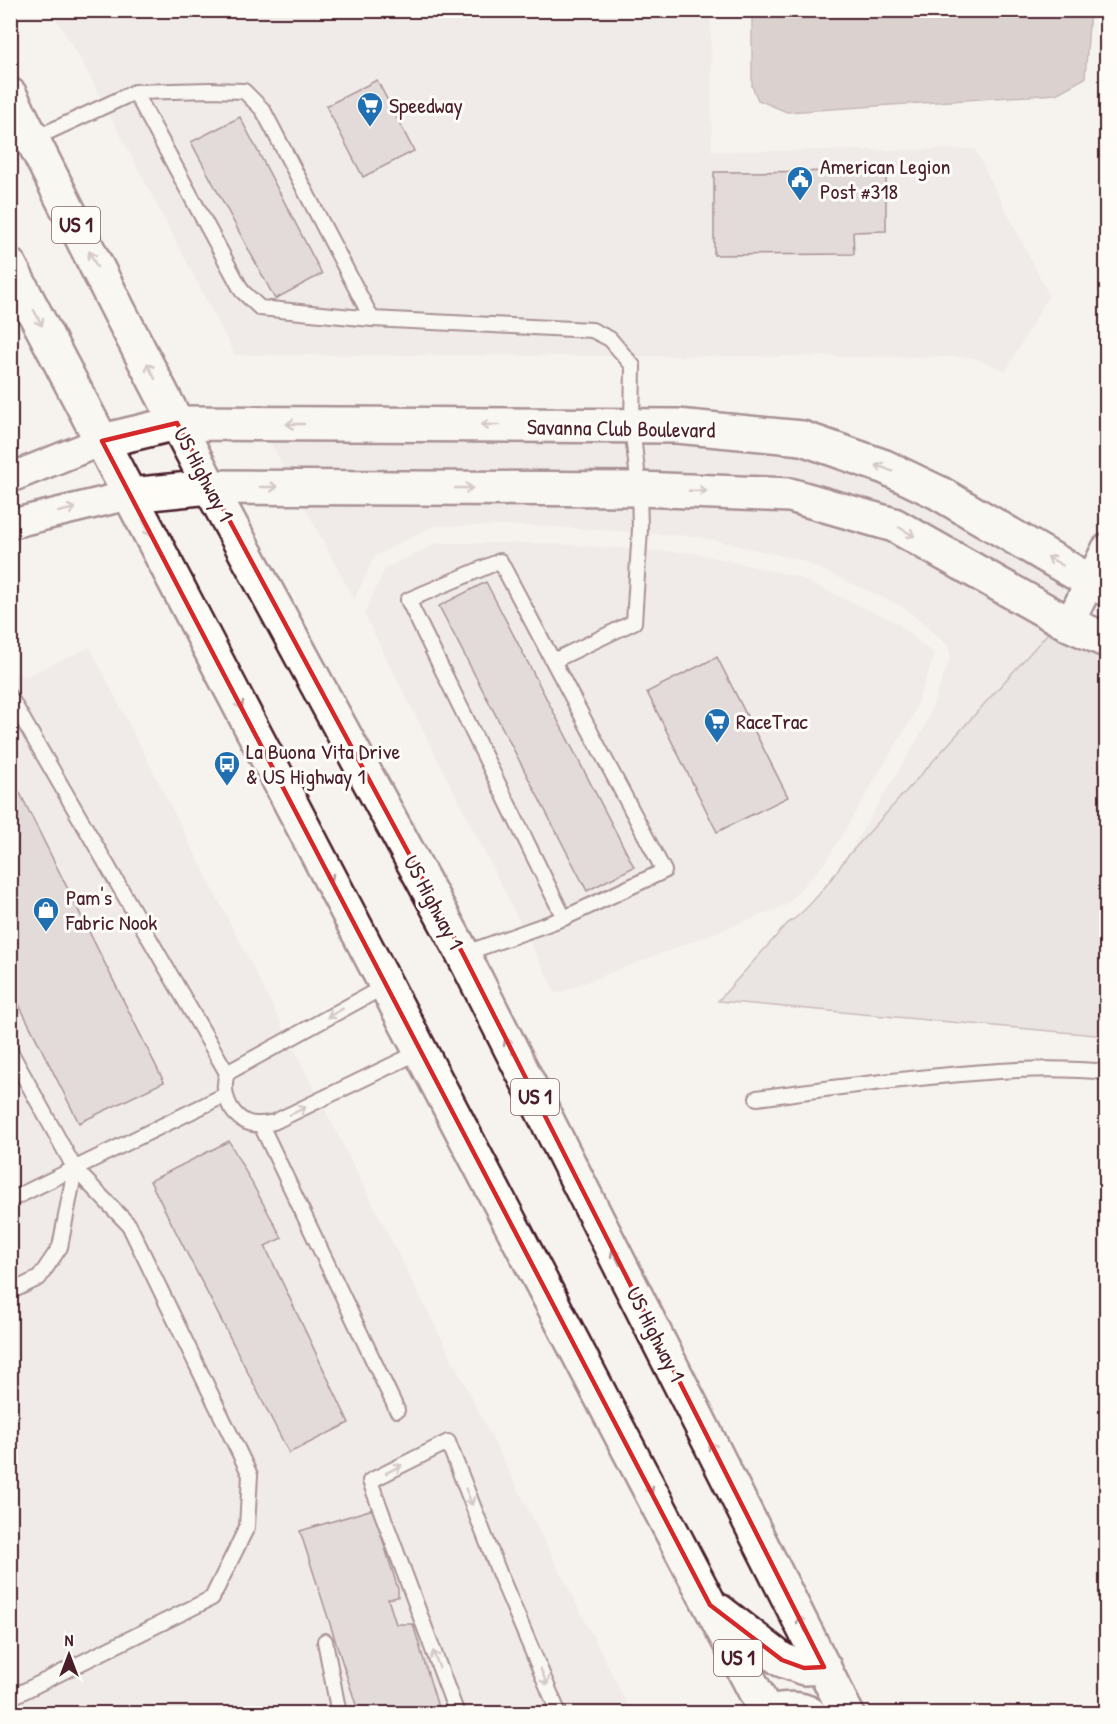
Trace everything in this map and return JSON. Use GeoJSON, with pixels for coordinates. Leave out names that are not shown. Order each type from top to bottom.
{"type":"FeatureCollection","features":[{"type":"Feature","properties":{"kind":"main road","name":"US Highway 1"},"geometry":{"type":"LineString","coordinates":[[10,95],[210,487],[463,954],[847,1713]]}},
{"type":"Feature","properties":{"kind":"main road","name":"US 1"},"geometry":{"type":"LineString","coordinates":[[10,266],[387,985],[764,1713]]}},
{"type":"Feature","properties":{"kind":"main road","name":"Savanna Club Boulevard"},"geometry":{"type":"LineString","coordinates":[[102,441],[177,423],[677,426],[802,438],[885,467],[939,493],[1099,585]]}},
{"type":"Feature","properties":{"kind":"main road"},"geometry":{"type":"LineString","coordinates":[[130,495],[210,487],[639,489],[790,495],[894,525],[1069,624],[1107,640]]}},
{"type":"Feature","properties":{"kind":"main road"},"geometry":{"type":"LineString","coordinates":[[710,1605],[782,1660],[804,1668],[824,1666]]}},
{"type":"Feature","properties":{"kind":"main road"},"geometry":{"type":"LineString","coordinates":[[764,1713],[788,1709],[810,1713]]}},
{"type":"Feature","properties":{"kind":"street"},"geometry":{"type":"LineString","coordinates":[[10,478],[102,441]]}},
{"type":"Feature","properties":{"kind":"street"},"geometry":{"type":"LineString","coordinates":[[10,524],[130,495]]}},
{"type":"Feature","properties":{"kind":"street"},"geometry":{"type":"LineString","coordinates":[[1069,624],[1099,585],[1107,549]]}},
{"type":"Feature","properties":{"kind":"lane"},"geometry":{"type":"LineString","coordinates":[[33,139],[135,92],[244,91],[263,110],[372,319]]}},
{"type":"Feature","properties":{"kind":"lane"},"geometry":{"type":"LineString","coordinates":[[135,92],[242,291],[260,308],[372,319],[592,330],[610,339],[633,366],[632,426],[639,489],[640,529],[634,622],[553,661]]}},
{"type":"Feature","properties":{"kind":"lane"},"geometry":{"type":"LineString","coordinates":[[463,954],[564,918],[664,871],[500,561],[408,600],[564,918]]}},
{"type":"Feature","properties":{"kind":"lane"},"geometry":{"type":"LineString","coordinates":[[10,697],[226,1073]]}},
{"type":"Feature","properties":{"kind":"lane"},"geometry":{"type":"LineString","coordinates":[[387,985],[226,1073],[223,1083],[232,1111],[246,1122],[261,1125],[274,1122],[421,1051]]}},
{"type":"Feature","properties":{"kind":"lane"},"geometry":{"type":"LineString","coordinates":[[10,1051],[75,1169],[129,1224],[250,1475],[247,1527],[212,1598],[10,1698]]}},
{"type":"Feature","properties":{"kind":"lane"},"geometry":{"type":"LineString","coordinates":[[757,1098],[827,1088],[981,1072],[1074,1068],[1107,1071]]}},
{"type":"Feature","properties":{"kind":"lane"},"geometry":{"type":"LineString","coordinates":[[10,1200],[225,1095]]}},
{"type":"Feature","properties":{"kind":"lane"},"geometry":{"type":"LineString","coordinates":[[261,1125],[397,1410]]}},
{"type":"Feature","properties":{"kind":"lane"},"geometry":{"type":"LineString","coordinates":[[10,1292],[39,1278],[60,1247],[75,1169]]}},
{"type":"Feature","properties":{"kind":"lane"},"geometry":{"type":"LineString","coordinates":[[457,1713],[370,1482],[448,1442],[500,1575],[559,1713]]}},
{"type":"Feature","properties":{"kind":"lane"},"geometry":{"type":"LineString","coordinates":[[326,1641],[339,1713]]}},
{"type":"Feature","properties":{"kind":"highlighted area"},"geometry":{"type":"Polygon","coordinates":[[[177,423],[463,954],[824,1667],[804,1668],[782,1660],[710,1605],[102,441],[177,423]]]}},
{"type":"Feature","properties":{"kind":"shaded area"},"geometry":{"type":"Polygon","coordinates":[[[51,11],[711,11],[712,151],[975,149],[1049,295],[1006,371],[971,357],[235,355],[80,58],[51,11]]]}},
{"type":"Feature","properties":{"kind":"shaded area"},"geometry":{"type":"Polygon","coordinates":[[[752,11],[1090,11],[1085,78],[1056,94],[787,112],[758,100],[752,86],[752,11]]]}},
{"type":"Feature","properties":{"kind":"shaded area"},"geometry":{"type":"Polygon","coordinates":[[[269,440],[677,443],[799,455],[880,482],[933,508],[1084,597],[1072,607],[900,510],[790,479],[625,472],[285,470],[269,440]]]}},
{"type":"Feature","properties":{"kind":"shaded area"},"geometry":{"type":"Polygon","coordinates":[[[303,504],[639,506],[788,512],[889,540],[1049,632],[846,858],[924,728],[949,661],[948,646],[905,608],[800,560],[699,537],[538,526],[432,527],[375,556],[354,600],[303,504]]]}},
{"type":"Feature","properties":{"kind":"shaded area"},"geometry":{"type":"Polygon","coordinates":[[[438,543],[539,543],[696,553],[795,576],[896,622],[935,655],[912,718],[826,862],[785,906],[556,994],[364,614],[385,568],[438,543]]]}},
{"type":"Feature","properties":{"kind":"shaded area"},"geometry":{"type":"Polygon","coordinates":[[[1049,632],[1106,658],[1106,1036],[718,1001],[787,924],[811,903],[846,858],[1049,632]]]}},
{"type":"Feature","properties":{"kind":"shaded area"},"geometry":{"type":"Polygon","coordinates":[[[90,647],[632,1713],[11,1713],[10,671],[25,676],[90,647]]]}},
{"type":"Feature","properties":{"kind":"building","name":"Speedway"},"geometry":{"type":"Polygon","coordinates":[[[377,80],[414,151],[363,177],[326,106],[377,80]]]}},
{"type":"Feature","properties":{"kind":"building"},"geometry":{"type":"Polygon","coordinates":[[[240,117],[322,274],[275,299],[191,142],[240,117]]]}},
{"type":"Feature","properties":{"kind":"building","name":"American Legion Post #318"},"geometry":{"type":"Polygon","coordinates":[[[886,171],[886,231],[853,232],[854,254],[714,255],[714,172],[886,171]]]}},
{"type":"Feature","properties":{"kind":"building"},"geometry":{"type":"Polygon","coordinates":[[[486,582],[634,867],[587,891],[439,606],[486,582]]]}},
{"type":"Feature","properties":{"kind":"building","name":"RaceTrac"},"geometry":{"type":"Polygon","coordinates":[[[717,657],[788,797],[717,832],[647,692],[717,657]]]}},
{"type":"Feature","properties":{"kind":"building"},"geometry":{"type":"Polygon","coordinates":[[[10,773],[164,1082],[79,1123],[10,987],[10,773]]]}},
{"type":"Feature","properties":{"kind":"building"},"geometry":{"type":"Polygon","coordinates":[[[229,1141],[282,1238],[265,1246],[349,1423],[289,1453],[150,1181],[229,1141]]]}},
{"type":"Feature","properties":{"kind":"building"},"geometry":{"type":"Polygon","coordinates":[[[373,1509],[398,1589],[398,1597],[388,1599],[396,1624],[413,1624],[440,1714],[359,1714],[300,1531],[373,1509]]]}},
{"type":"Feature","properties":{"kind":"place","name":"Speedway"},"geometry":{"type":"Point","coordinates":[370,128]}},
{"type":"Feature","properties":{"kind":"place","name":"American Legion Post #318"},"geometry":{"type":"Point","coordinates":[800,202]}},
{"type":"Feature","properties":{"kind":"place","name":"RaceTrac"},"geometry":{"type":"Point","coordinates":[717,744]}},
{"type":"Feature","properties":{"kind":"place","name":"La Buona Vita Drive & US Highway 1"},"geometry":{"type":"Point","coordinates":[227,787]}},
{"type":"Feature","properties":{"kind":"place","name":"Pam's Fabric Nook"},"geometry":{"type":"Point","coordinates":[46,933]}}]}
